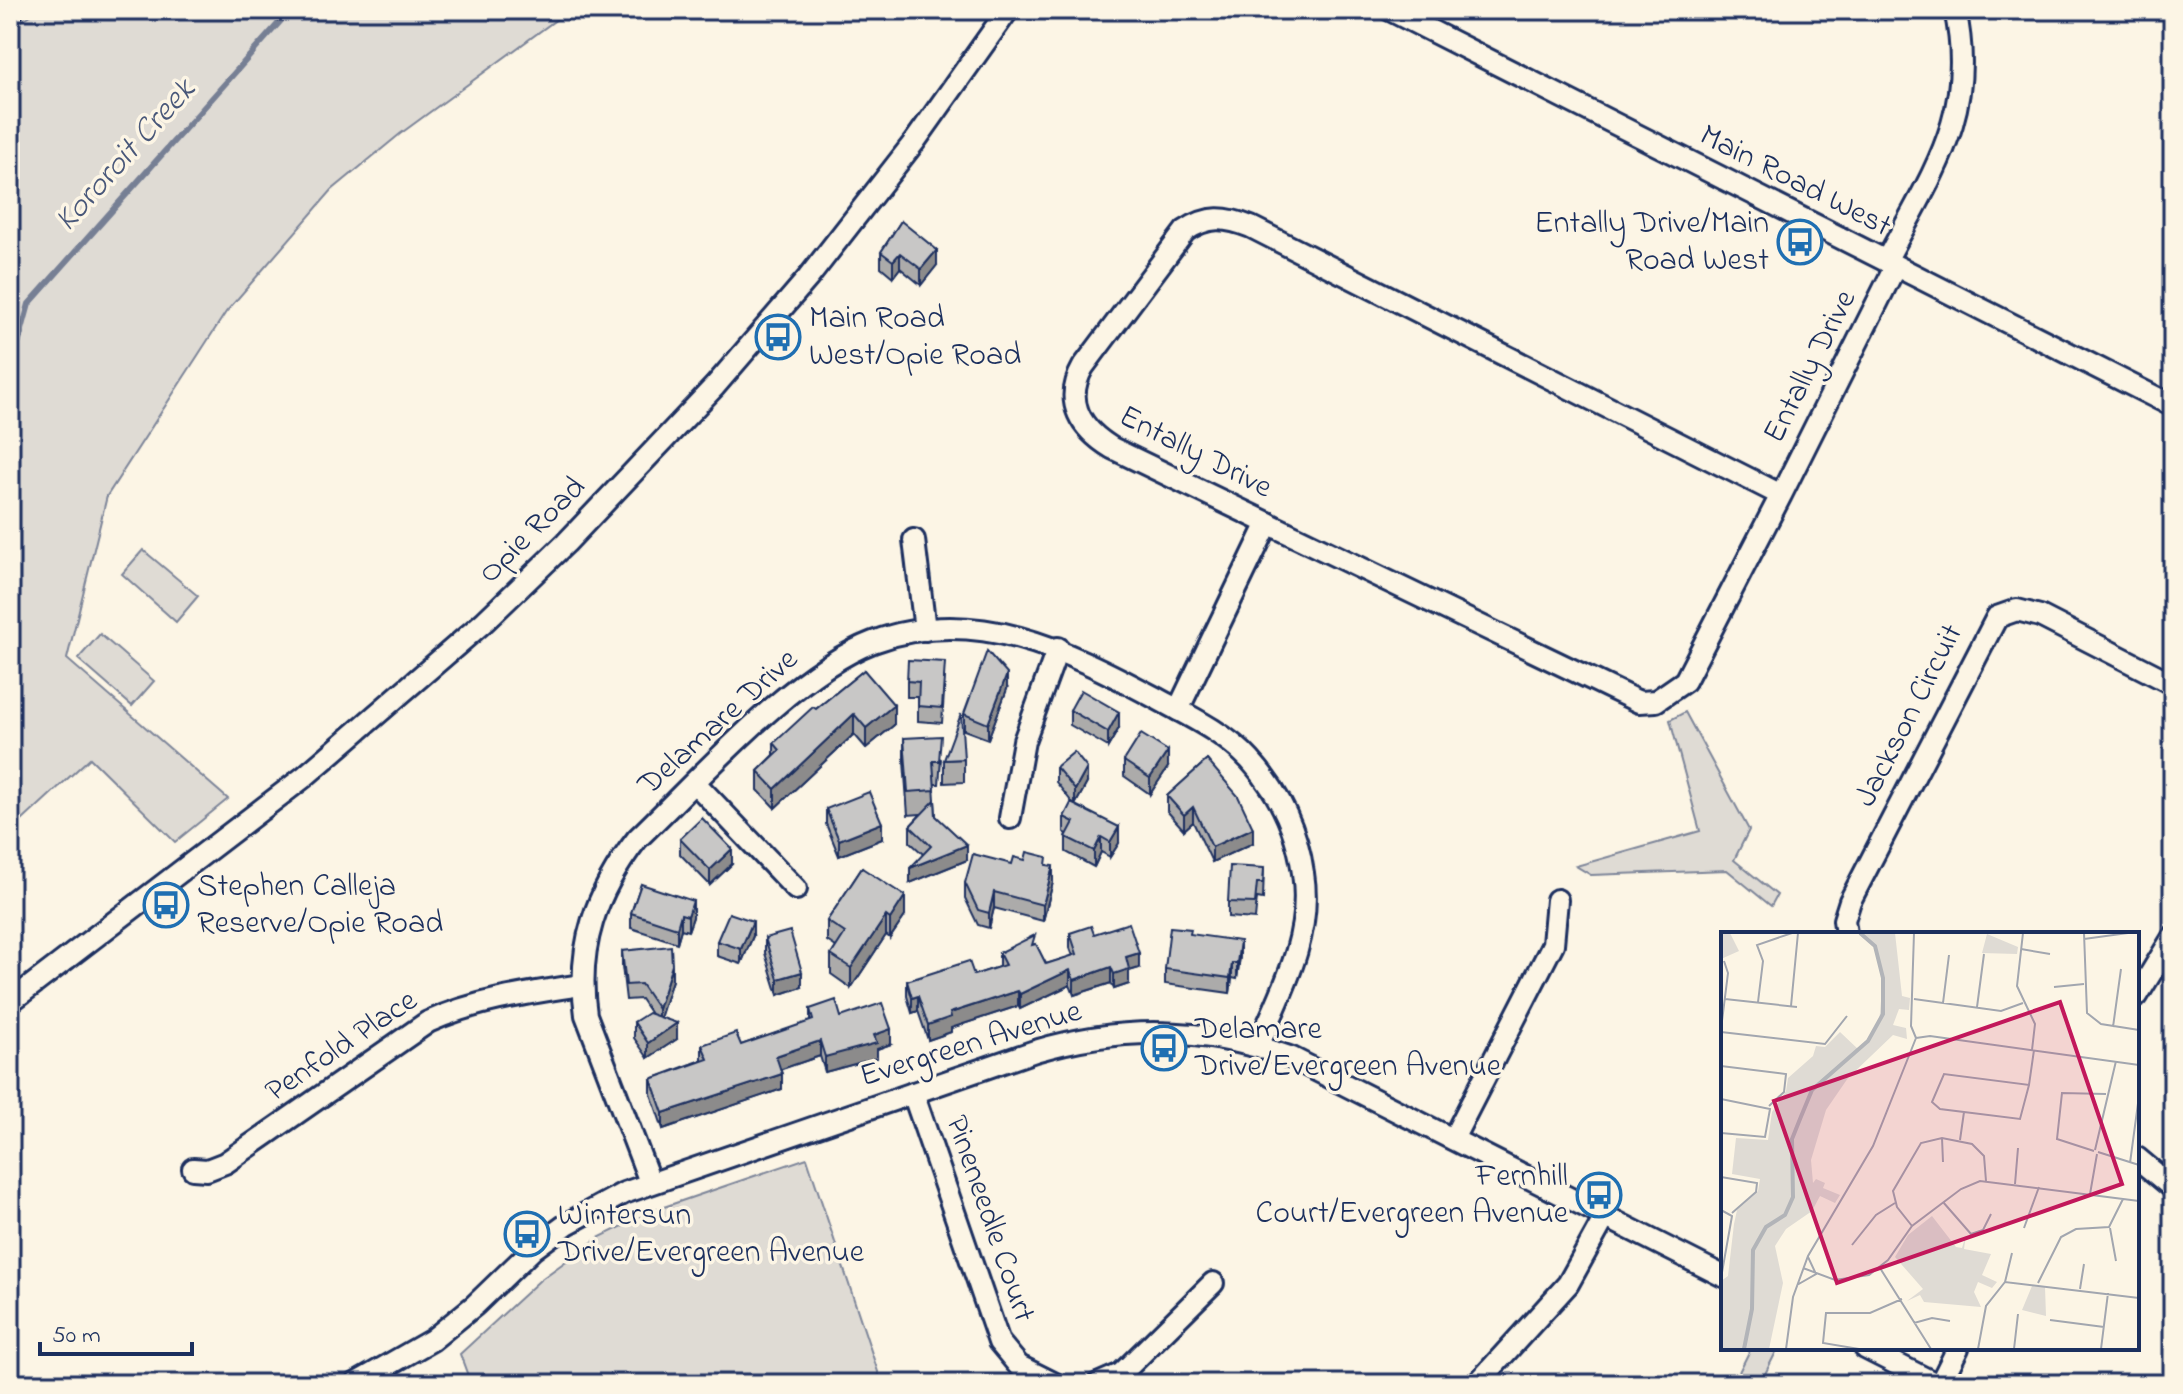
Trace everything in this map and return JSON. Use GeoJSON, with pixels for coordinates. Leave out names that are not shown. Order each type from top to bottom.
{"type":"FeatureCollection","features":[{"type":"Feature","properties":{"kind":"street","name":"Opie Road"},"geometry":{"type":"LineString","coordinates":[[10,1002],[304,777],[485,621],[566,543],[715,386],[808,278],[915,141],[1008,10]]}},
{"type":"Feature","properties":{"kind":"street","name":"Main Road West"},"geometry":{"type":"LineString","coordinates":[[1390,10],[2173,406]]}},
{"type":"Feature","properties":{"kind":"street","name":"Entally Drive"},"geometry":{"type":"LineString","coordinates":[[1781,495],[1251,227],[1227,219],[1207,219],[1185,231],[1083,367],[1075,384],[1076,411],[1085,428],[1112,448],[1616,693],[1646,703],[1668,695],[1685,681],[1781,495],[1891,264],[1957,116],[1964,67],[1955,10]]}},
{"type":"Feature","properties":{"kind":"street"},"geometry":{"type":"LineString","coordinates":[[1178,710],[1268,523]]}},
{"type":"Feature","properties":{"kind":"street"},"geometry":{"type":"LineString","coordinates":[[914,540],[925,630]]}},
{"type":"Feature","properties":{"kind":"street","name":"Jackson Circuit"},"geometry":{"type":"LineString","coordinates":[[1846,932],[1844,920],[1850,901],[1997,617],[2017,610],[2040,616],[2173,684]]}},
{"type":"Feature","properties":{"kind":"street","name":"Delamare Drive"},"geometry":{"type":"LineString","coordinates":[[650,1182],[592,1038],[582,985],[589,925],[615,867],[637,839],[806,680],[874,642],[925,630],[963,627],[996,630],[1058,648],[1178,710],[1232,743],[1249,760],[1281,803],[1299,851],[1305,913],[1294,965],[1258,1046]]}},
{"type":"Feature","properties":{"kind":"street"},"geometry":{"type":"LineString","coordinates":[[1010,818],[1024,741],[1058,648]]}},
{"type":"Feature","properties":{"kind":"street"},"geometry":{"type":"LineString","coordinates":[[695,783],[796,889]]}},
{"type":"Feature","properties":{"kind":"street"},"geometry":{"type":"LineString","coordinates":[[1453,1139],[1553,944],[1557,900]]}},
{"type":"Feature","properties":{"kind":"street"},"geometry":{"type":"LineString","coordinates":[[2139,993],[2173,937]]}},
{"type":"Feature","properties":{"kind":"street","name":"Penfold Place"},"geometry":{"type":"LineString","coordinates":[[193,1169],[207,1170],[225,1163],[428,1022],[454,1010],[504,997],[582,985]]}},
{"type":"Feature","properties":{"kind":"street","name":"Evergreen Avenue"},"geometry":{"type":"LineString","coordinates":[[355,1384],[432,1340],[475,1305],[533,1249],[567,1224],[650,1182],[1035,1051],[1099,1034],[1181,1033],[1258,1046],[1292,1058],[1721,1275]]}},
{"type":"Feature","properties":{"kind":"street","name":"Pineneedle Court"},"geometry":{"type":"LineString","coordinates":[[913,1093],[999,1342],[1019,1366],[1055,1384]]}},
{"type":"Feature","properties":{"kind":"street"},"geometry":{"type":"LineString","coordinates":[[2139,1160],[2173,1188]]}},
{"type":"Feature","properties":{"kind":"street"},"geometry":{"type":"LineString","coordinates":[[1477,1384],[1560,1294],[1605,1217]]}},
{"type":"Feature","properties":{"kind":"street"},"geometry":{"type":"LineString","coordinates":[[1098,1384],[1121,1374],[1213,1283]]}},
{"type":"Feature","properties":{"kind":"street"},"geometry":{"type":"LineString","coordinates":[[1869,1350],[1938,1384],[1957,1350]]}},
{"type":"Feature","properties":{"kind":"street"},"geometry":{"type":"LineString","coordinates":[[10,1381],[17,1384]]}},
{"type":"Feature","properties":{"kind":"shaded area"},"geometry":{"type":"Polygon","coordinates":[[[38,10],[587,10],[557,19],[400,134],[332,190],[226,312],[107,496],[67,659],[228,799],[175,842],[90,758],[10,832],[10,29],[38,10]]]}},
{"type":"Feature","properties":{"kind":"shaded area"},"geometry":{"type":"Polygon","coordinates":[[[143,550],[198,596],[176,622],[122,574],[143,550]]]}},
{"type":"Feature","properties":{"kind":"shaded area"},"geometry":{"type":"Polygon","coordinates":[[[100,634],[154,681],[132,706],[78,659],[100,634]]]}},
{"type":"Feature","properties":{"kind":"shaded area"},"geometry":{"type":"Polygon","coordinates":[[[1685,712],[1749,830],[1734,860],[1777,895],[1771,906],[1727,870],[1591,875],[1576,866],[1700,831],[1670,720],[1685,712]]]}},
{"type":"Feature","properties":{"kind":"shaded area"},"geometry":{"type":"Polygon","coordinates":[[[807,1158],[882,1384],[471,1384],[460,1354],[540,1280],[598,1238],[658,1209],[807,1158]]]}},
{"type":"Feature","properties":{"kind":"shaded area"},"geometry":{"type":"Polygon","coordinates":[[[1750,1350],[1777,1350],[1760,1384],[1733,1384],[1750,1350]]]}},
{"type":"Feature","properties":{"kind":"building"},"geometry":{"type":"Polygon","coordinates":[[[901,221],[937,250],[921,269],[900,253],[893,261],[881,252],[901,221]]]}},
{"type":"Feature","properties":{"kind":"building"},"geometry":{"type":"Polygon","coordinates":[[[987,651],[1007,674],[988,724],[964,714],[987,651]]]}},
{"type":"Feature","properties":{"kind":"building"},"geometry":{"type":"Polygon","coordinates":[[[908,660],[945,662],[942,708],[918,706],[919,682],[907,681],[908,660]]]}},
{"type":"Feature","properties":{"kind":"building"},"geometry":{"type":"Polygon","coordinates":[[[864,670],[894,705],[866,728],[854,714],[775,789],[758,771],[780,750],[774,743],[813,707],[816,709],[864,670]]]}},
{"type":"Feature","properties":{"kind":"building"},"geometry":{"type":"Polygon","coordinates":[[[1081,690],[1119,712],[1108,732],[1070,710],[1081,690]]]}},
{"type":"Feature","properties":{"kind":"building"},"geometry":{"type":"Polygon","coordinates":[[[961,714],[964,759],[944,760],[961,714]]]}},
{"type":"Feature","properties":{"kind":"building"},"geometry":{"type":"Polygon","coordinates":[[[1141,734],[1168,751],[1150,778],[1124,761],[1141,734]]]}},
{"type":"Feature","properties":{"kind":"building"},"geometry":{"type":"Polygon","coordinates":[[[941,736],[939,761],[933,761],[935,790],[908,792],[904,738],[941,736]]]}},
{"type":"Feature","properties":{"kind":"building"},"geometry":{"type":"Polygon","coordinates":[[[1074,752],[1087,768],[1075,790],[1056,767],[1074,752]]]}},
{"type":"Feature","properties":{"kind":"building"},"geometry":{"type":"Polygon","coordinates":[[[1207,760],[1238,796],[1253,828],[1212,847],[1193,807],[1184,815],[1167,796],[1207,760]]]}},
{"type":"Feature","properties":{"kind":"building"},"geometry":{"type":"Polygon","coordinates":[[[869,792],[882,823],[839,840],[826,809],[869,792]]]}},
{"type":"Feature","properties":{"kind":"building"},"geometry":{"type":"Polygon","coordinates":[[[935,800],[936,816],[967,845],[910,868],[931,846],[910,826],[935,800]]]}},
{"type":"Feature","properties":{"kind":"building"},"geometry":{"type":"Polygon","coordinates":[[[1071,803],[1119,827],[1110,842],[1101,837],[1094,851],[1066,837],[1074,822],[1064,817],[1071,803]]]}},
{"type":"Feature","properties":{"kind":"building"},"geometry":{"type":"Polygon","coordinates":[[[702,818],[732,849],[710,870],[680,839],[702,818]]]}},
{"type":"Feature","properties":{"kind":"building"},"geometry":{"type":"Polygon","coordinates":[[[1027,852],[1047,857],[1046,865],[1053,866],[1043,905],[994,892],[989,913],[978,910],[965,883],[973,854],[1012,864],[1014,857],[1025,860],[1027,852]]]}},
{"type":"Feature","properties":{"kind":"building"},"geometry":{"type":"Polygon","coordinates":[[[1230,866],[1264,868],[1263,883],[1257,883],[1255,903],[1228,902],[1230,866]]]}},
{"type":"Feature","properties":{"kind":"building"},"geometry":{"type":"Polygon","coordinates":[[[862,868],[905,896],[890,919],[886,916],[851,968],[831,955],[845,933],[827,921],[862,868]]]}},
{"type":"Feature","properties":{"kind":"building"},"geometry":{"type":"Polygon","coordinates":[[[641,884],[693,901],[688,916],[681,914],[677,928],[631,913],[641,884]]]}},
{"type":"Feature","properties":{"kind":"building"},"geometry":{"type":"Polygon","coordinates":[[[729,913],[753,921],[741,949],[717,941],[729,913]]]}},
{"type":"Feature","properties":{"kind":"building"},"geometry":{"type":"Polygon","coordinates":[[[1129,923],[1139,953],[1126,957],[1129,969],[1114,974],[1111,967],[1074,980],[1070,970],[1020,994],[1018,991],[950,1013],[951,1017],[928,1025],[918,996],[912,998],[907,981],[969,961],[974,975],[1005,965],[999,953],[1035,935],[1032,945],[1036,944],[1046,964],[1077,954],[1070,933],[1091,926],[1094,934],[1129,923]]]}},
{"type":"Feature","properties":{"kind":"building"},"geometry":{"type":"Polygon","coordinates":[[[1170,927],[1191,929],[1190,934],[1240,941],[1237,963],[1232,963],[1230,978],[1165,969],[1170,927]]]}},
{"type":"Feature","properties":{"kind":"building"},"geometry":{"type":"Polygon","coordinates":[[[790,931],[802,972],[778,979],[765,938],[790,931]]]}},
{"type":"Feature","properties":{"kind":"building"},"geometry":{"type":"Polygon","coordinates":[[[671,946],[672,965],[658,1009],[641,984],[626,985],[622,951],[671,946]]]}},
{"type":"Feature","properties":{"kind":"building"},"geometry":{"type":"Polygon","coordinates":[[[836,1000],[841,1017],[882,1003],[891,1029],[874,1035],[877,1043],[825,1057],[820,1041],[776,1056],[782,1074],[663,1113],[651,1079],[708,1059],[702,1045],[736,1033],[741,1045],[813,1020],[810,1009],[836,1000]]]}},
{"type":"Feature","properties":{"kind":"building"},"geometry":{"type":"Polygon","coordinates":[[[648,1013],[677,1023],[648,1043],[634,1022],[648,1013]]]}},
{"type":"Feature","properties":{"kind":"waterway","name":"Kororoit Creek"},"geometry":{"type":"LineString","coordinates":[[10,374],[29,304],[286,15],[322,10]]}},
{"type":"Feature","properties":{"kind":"place","name":"Entally Drive/Main Road West"},"geometry":{"type":"Point","coordinates":[1800,242]}},
{"type":"Feature","properties":{"kind":"place","name":"Main Road West/Opie Road"},"geometry":{"type":"Point","coordinates":[778,337]}},
{"type":"Feature","properties":{"kind":"place","name":"Stephen Calleja Reserve/Opie Road"},"geometry":{"type":"Point","coordinates":[166,905]}},
{"type":"Feature","properties":{"kind":"place","name":"Delamare Drive/Evergreen Avenue"},"geometry":{"type":"Point","coordinates":[1164,1048]}},
{"type":"Feature","properties":{"kind":"place","name":"Fernhill Court/Evergreen Avenue"},"geometry":{"type":"Point","coordinates":[1599,1195]}},
{"type":"Feature","properties":{"kind":"place","name":"Wintersun Drive/Evergreen Avenue"},"geometry":{"type":"Point","coordinates":[527,1234]}}]}
